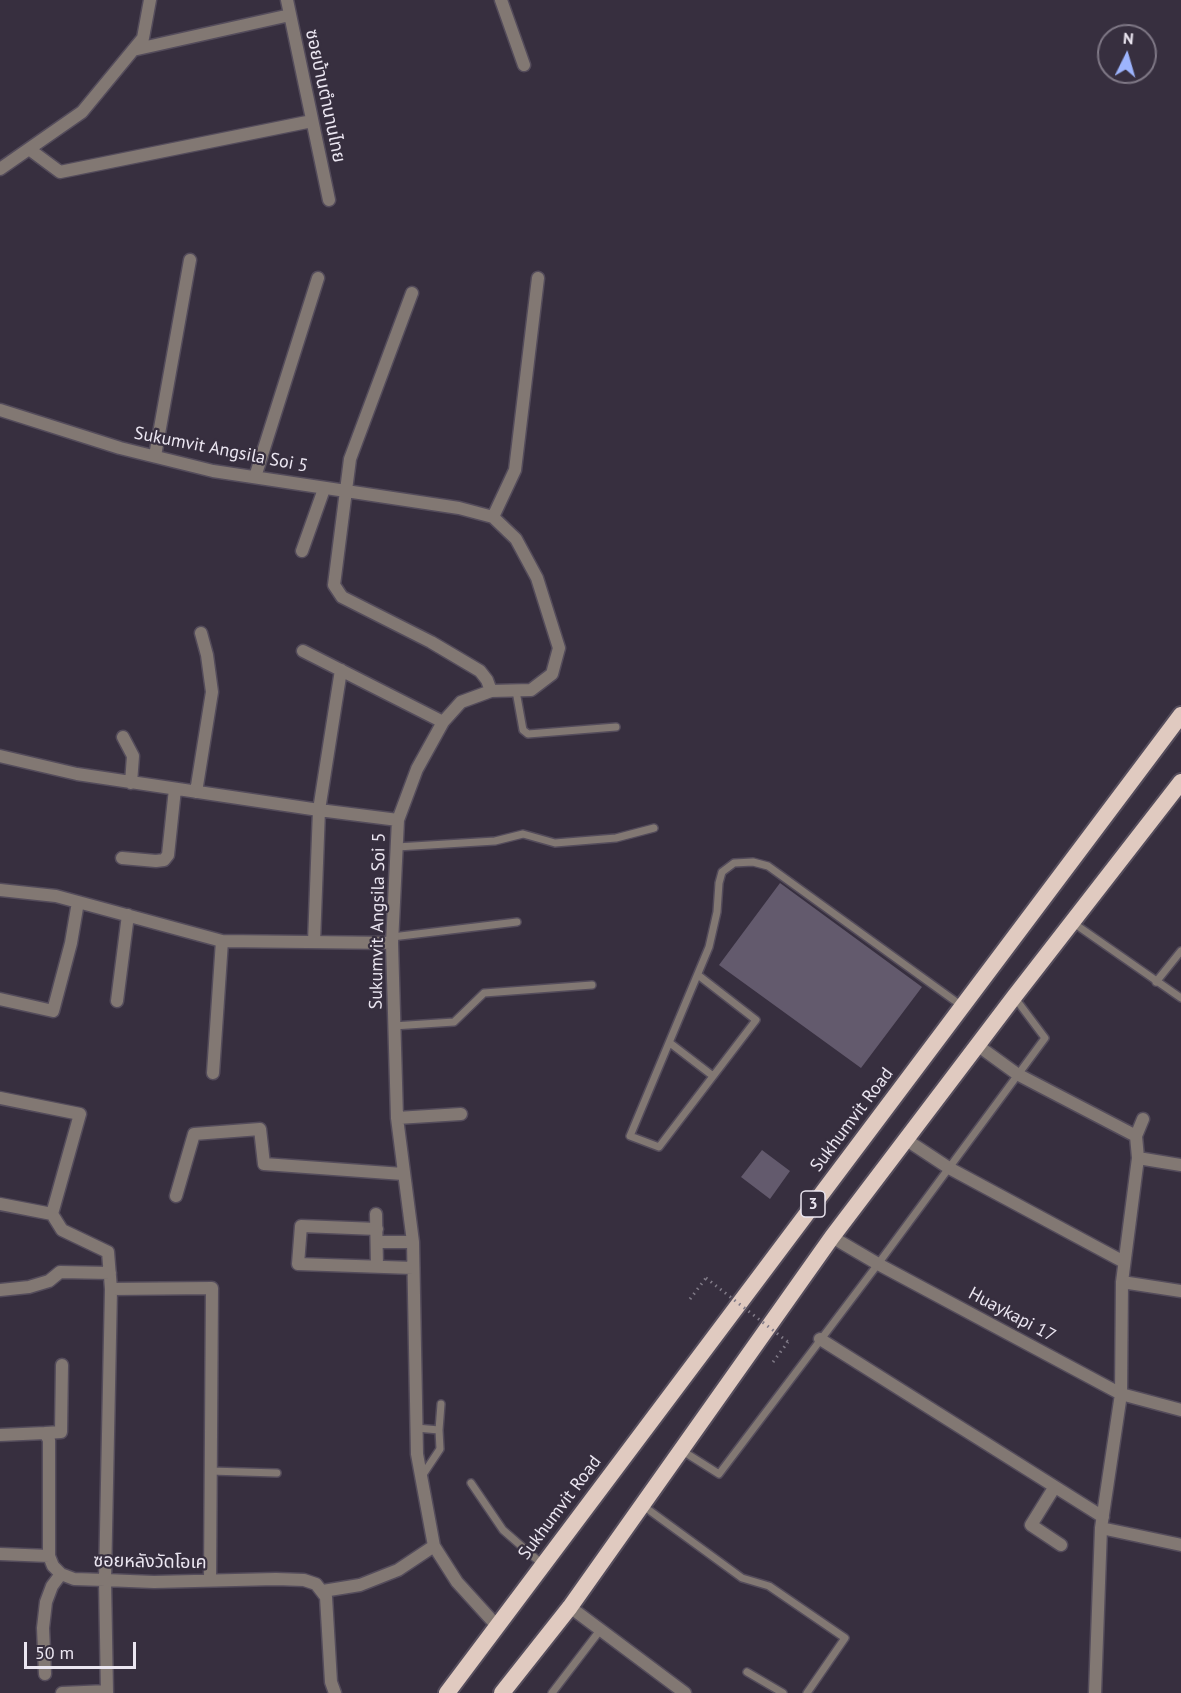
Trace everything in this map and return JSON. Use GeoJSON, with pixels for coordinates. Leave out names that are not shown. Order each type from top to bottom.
{"type":"FeatureCollection","features":[{"type":"Feature","properties":{"kind":"highway","name":"Sukhumvit Road"},"geometry":{"type":"LineString","coordinates":[[447,1693],[1181,715]]}},
{"type":"Feature","properties":{"kind":"highway","name":"3"},"geometry":{"type":"LineString","coordinates":[[502,1693],[570,1608],[832,1237],[905,1139],[1181,782]]}},
{"type":"Feature","properties":{"kind":"street"},"geometry":{"type":"LineString","coordinates":[[0,169],[82,112],[143,38],[150,0]]}},
{"type":"Feature","properties":{"kind":"street","name":"ซอยบ้านตำนานไทย"},"geometry":{"type":"LineString","coordinates":[[287,0],[329,200]]}},
{"type":"Feature","properties":{"kind":"street"},"geometry":{"type":"LineString","coordinates":[[501,0],[524,65]]}},
{"type":"Feature","properties":{"kind":"street"},"geometry":{"type":"LineString","coordinates":[[133,50],[290,15]]}},
{"type":"Feature","properties":{"kind":"street"},"geometry":{"type":"LineString","coordinates":[[29,149],[60,172],[312,121]]}},
{"type":"Feature","properties":{"kind":"street"},"geometry":{"type":"LineString","coordinates":[[154,456],[190,261]]}},
{"type":"Feature","properties":{"kind":"street"},"geometry":{"type":"LineString","coordinates":[[255,477],[318,278]]}},
{"type":"Feature","properties":{"kind":"street"},"geometry":{"type":"LineString","coordinates":[[493,517],[515,470],[538,278]]}},
{"type":"Feature","properties":{"kind":"street"},"geometry":{"type":"LineString","coordinates":[[412,292],[350,459],[335,568],[335,589],[342,597],[431,642],[480,671],[491,691]]}},
{"type":"Feature","properties":{"kind":"street","name":"Sukumvit Angsila Soi 5"},"geometry":{"type":"LineString","coordinates":[[0,410],[120,448],[213,471],[459,508],[493,517],[516,539],[537,578],[559,648],[552,674],[531,690],[491,691],[461,702],[443,722],[417,769],[398,819],[392,940],[397,1118],[413,1242],[417,1454],[434,1546],[457,1582],[497,1626]]}},
{"type":"Feature","properties":{"kind":"street"},"geometry":{"type":"LineString","coordinates":[[302,551],[324,489]]}},
{"type":"Feature","properties":{"kind":"street"},"geometry":{"type":"LineString","coordinates":[[196,792],[212,692],[207,655],[201,633]]}},
{"type":"Feature","properties":{"kind":"street"},"geometry":{"type":"LineString","coordinates":[[303,651],[443,722]]}},
{"type":"Feature","properties":{"kind":"street"},"geometry":{"type":"LineString","coordinates":[[314,942],[319,810],[341,670]]}},
{"type":"Feature","properties":{"kind":"street"},"geometry":{"type":"LineString","coordinates":[[123,737],[132,756],[131,783]]}},
{"type":"Feature","properties":{"kind":"street"},"geometry":{"type":"LineString","coordinates":[[0,756],[77,774],[131,783],[398,819]]}},
{"type":"Feature","properties":{"kind":"street"},"geometry":{"type":"LineString","coordinates":[[122,858],[156,861],[164,860],[168,855],[175,789]]}},
{"type":"Feature","properties":{"kind":"street"},"geometry":{"type":"LineString","coordinates":[[0,890],[56,896],[222,941],[392,940]]}},
{"type":"Feature","properties":{"kind":"street"},"geometry":{"type":"LineString","coordinates":[[0,999],[53,1011],[71,943],[78,902]]}},
{"type":"Feature","properties":{"kind":"street"},"geometry":{"type":"LineString","coordinates":[[117,1001],[128,915]]}},
{"type":"Feature","properties":{"kind":"street"},"geometry":{"type":"LineString","coordinates":[[213,1073],[222,941]]}},
{"type":"Feature","properties":{"kind":"street"},"geometry":{"type":"LineString","coordinates":[[977,1045],[1017,1074],[1136,1136]]}},
{"type":"Feature","properties":{"kind":"street"},"geometry":{"type":"LineString","coordinates":[[0,1098],[81,1114],[52,1214]]}},
{"type":"Feature","properties":{"kind":"street"},"geometry":{"type":"LineString","coordinates":[[397,1118],[461,1114]]}},
{"type":"Feature","properties":{"kind":"street"},"geometry":{"type":"LineString","coordinates":[[1095,1693],[1102,1523],[1121,1394],[1122,1282],[1138,1158],[1136,1136],[1143,1119]]}},
{"type":"Feature","properties":{"kind":"street"},"geometry":{"type":"LineString","coordinates":[[176,1196],[194,1134],[260,1129],[264,1164],[403,1174]]}},
{"type":"Feature","properties":{"kind":"street"},"geometry":{"type":"LineString","coordinates":[[905,1139],[948,1168],[1124,1262]]}},
{"type":"Feature","properties":{"kind":"street"},"geometry":{"type":"LineString","coordinates":[[1138,1158],[1181,1165]]}},
{"type":"Feature","properties":{"kind":"street"},"geometry":{"type":"LineString","coordinates":[[0,1204],[52,1214],[62,1230],[108,1252],[111,1289],[105,1580],[107,1692],[62,1693]]}},
{"type":"Feature","properties":{"kind":"street"},"geometry":{"type":"LineString","coordinates":[[376,1214],[377,1266]]}},
{"type":"Feature","properties":{"kind":"street"},"geometry":{"type":"LineString","coordinates":[[377,1229],[301,1226],[298,1264],[413,1268]]}},
{"type":"Feature","properties":{"kind":"street","name":"Huaykapi 17"},"geometry":{"type":"LineString","coordinates":[[832,1237],[1121,1394],[1181,1410]]}},
{"type":"Feature","properties":{"kind":"street"},"geometry":{"type":"LineString","coordinates":[[377,1242],[413,1242]]}},
{"type":"Feature","properties":{"kind":"street"},"geometry":{"type":"LineString","coordinates":[[0,1290],[29,1287],[49,1281],[60,1272],[110,1273]]}},
{"type":"Feature","properties":{"kind":"street"},"geometry":{"type":"LineString","coordinates":[[1122,1282],[1181,1291]]}},
{"type":"Feature","properties":{"kind":"street"},"geometry":{"type":"LineString","coordinates":[[111,1289],[212,1288],[210,1581]]}},
{"type":"Feature","properties":{"kind":"street"},"geometry":{"type":"LineString","coordinates":[[820,1339],[1054,1488],[1102,1523],[1181,1545]]}},
{"type":"Feature","properties":{"kind":"street"},"geometry":{"type":"LineString","coordinates":[[0,1435],[61,1432],[62,1365]]}},
{"type":"Feature","properties":{"kind":"street"},"geometry":{"type":"LineString","coordinates":[[45,1433],[49,1440],[49,1556],[53,1566],[61,1574],[52,1586],[46,1602],[43,1628],[45,1674]]}},
{"type":"Feature","properties":{"kind":"street"},"geometry":{"type":"LineString","coordinates":[[1054,1488],[1031,1525],[1060,1545]]}},
{"type":"Feature","properties":{"kind":"street"},"geometry":{"type":"LineString","coordinates":[[335,1693],[331,1682],[328,1610],[323,1591],[360,1585],[398,1570],[434,1546]]}},
{"type":"Feature","properties":{"kind":"street"},"geometry":{"type":"LineString","coordinates":[[0,1554],[49,1556]]}},
{"type":"Feature","properties":{"kind":"street","name":"ซอยหลังวัดโอเค"},"geometry":{"type":"LineString","coordinates":[[61,1574],[74,1579],[105,1580],[304,1580],[316,1584],[323,1591]]}},
{"type":"Feature","properties":{"kind":"street"},"geometry":{"type":"LineString","coordinates":[[570,1608],[685,1693]]}},
{"type":"Feature","properties":{"kind":"lane"},"geometry":{"type":"LineString","coordinates":[[516,691],[523,730],[528,734],[616,727]]}},
{"type":"Feature","properties":{"kind":"lane"},"geometry":{"type":"LineString","coordinates":[[397,847],[495,841],[523,834],[555,843],[616,837],[654,828]]}},
{"type":"Feature","properties":{"kind":"lane"},"geometry":{"type":"LineString","coordinates":[[698,975],[756,1020],[659,1147],[630,1136],[709,947],[717,912],[722,872],[734,863],[753,862],[768,866],[962,1006]]}},
{"type":"Feature","properties":{"kind":"lane"},"geometry":{"type":"LineString","coordinates":[[392,940],[517,922]]}},
{"type":"Feature","properties":{"kind":"lane"},"geometry":{"type":"LineString","coordinates":[[1072,922],[1181,998]]}},
{"type":"Feature","properties":{"kind":"lane"},"geometry":{"type":"LineString","coordinates":[[1156,982],[1181,951]]}},
{"type":"Feature","properties":{"kind":"lane"},"geometry":{"type":"LineString","coordinates":[[393,1026],[454,1022],[484,993],[592,986]]}},
{"type":"Feature","properties":{"kind":"lane"},"geometry":{"type":"LineString","coordinates":[[681,1450],[719,1474],[1045,1038],[1014,996]]}},
{"type":"Feature","properties":{"kind":"lane"},"geometry":{"type":"LineString","coordinates":[[670,1042],[713,1076]]}},
{"type":"Feature","properties":{"kind":"lane"},"geometry":{"type":"LineString","coordinates":[[421,1476],[440,1449],[441,1404]]}},
{"type":"Feature","properties":{"kind":"lane"},"geometry":{"type":"LineString","coordinates":[[416,1428],[439,1430]]}},
{"type":"Feature","properties":{"kind":"lane"},"geometry":{"type":"LineString","coordinates":[[210,1471],[277,1473]]}},
{"type":"Feature","properties":{"kind":"lane"},"geometry":{"type":"LineString","coordinates":[[471,1482],[503,1530],[542,1564]]}},
{"type":"Feature","properties":{"kind":"lane"},"geometry":{"type":"LineString","coordinates":[[642,1505],[742,1578],[770,1586],[845,1638],[807,1693]]}},
{"type":"Feature","properties":{"kind":"lane"},"geometry":{"type":"LineString","coordinates":[[552,1693],[600,1629]]}},
{"type":"Feature","properties":{"kind":"lane"},"geometry":{"type":"LineString","coordinates":[[747,1672],[783,1693]]}},
{"type":"Feature","properties":{"kind":"path"},"geometry":{"type":"LineString","coordinates":[[690,1299],[706,1278],[788,1342],[773,1362]]}},
{"type":"Feature","properties":{"kind":"building"},"geometry":{"type":"Polygon","coordinates":[[[780,883],[922,987],[861,1068],[719,965],[780,883]]]}},
{"type":"Feature","properties":{"kind":"building"},"geometry":{"type":"Polygon","coordinates":[[[762,1150],[790,1171],[770,1199],[741,1177],[762,1150]]]}}]}
